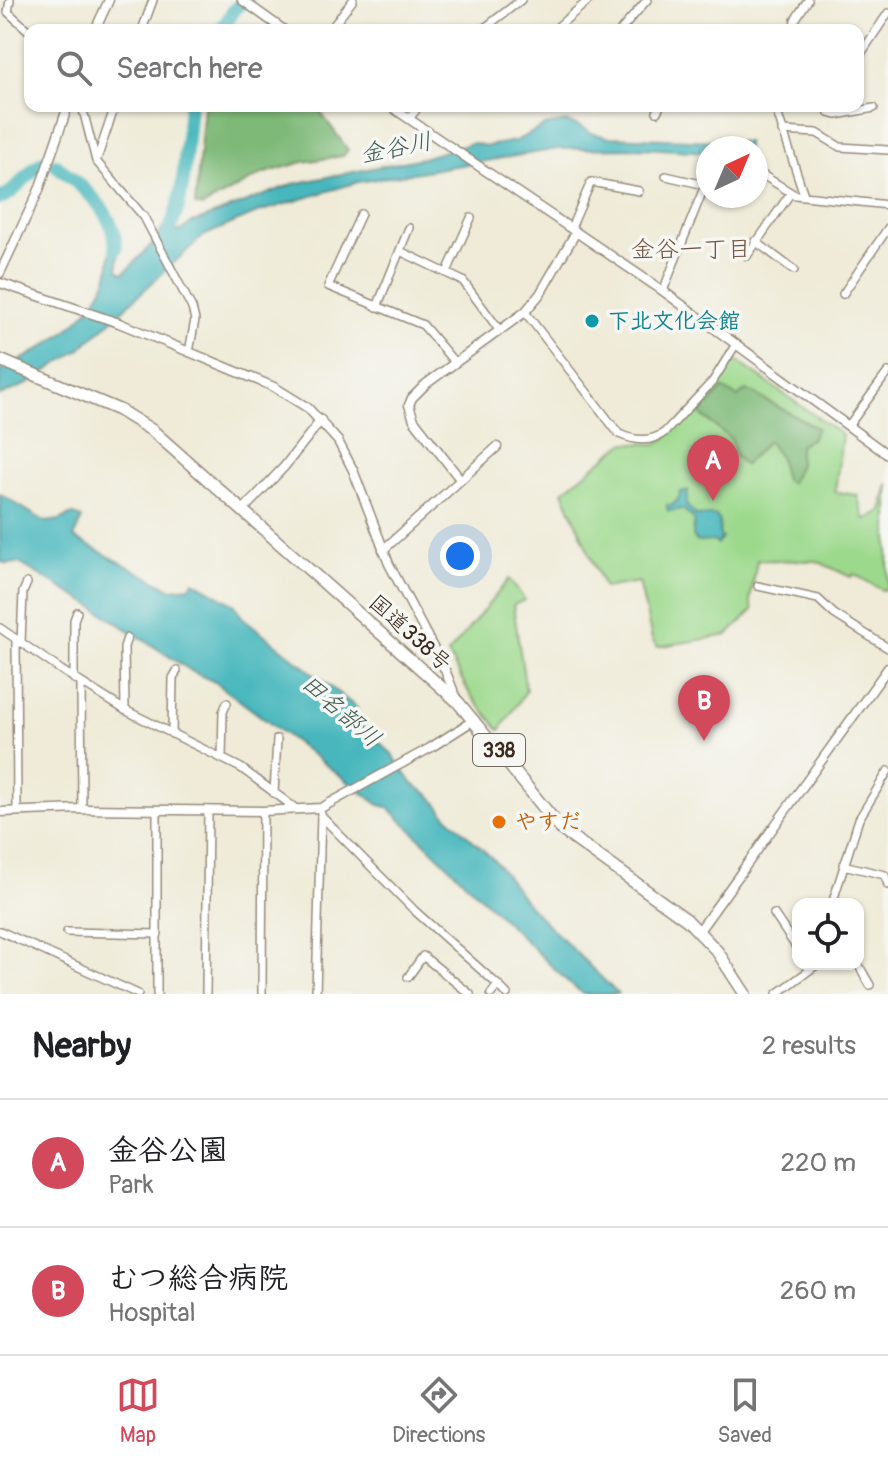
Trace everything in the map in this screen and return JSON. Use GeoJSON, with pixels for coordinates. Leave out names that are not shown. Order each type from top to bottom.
{"type":"FeatureCollection","features":[{"type":"Feature","properties":{"kind":"highway","name":"国道338号"},"geometry":{"type":"LineString","coordinates":[[3,361],[119,410],[153,431],[458,702],[562,830],[699,931],[717,951],[745,994]]}},
{"type":"Feature","properties":{"kind":"street"},"geometry":{"type":"LineString","coordinates":[[10,0],[8,12],[24,27]]}},
{"type":"Feature","properties":{"kind":"street"},"geometry":{"type":"LineString","coordinates":[[98,24],[109,0]]}},
{"type":"Feature","properties":{"kind":"street"},"geometry":{"type":"LineString","coordinates":[[144,24],[153,0]]}},
{"type":"Feature","properties":{"kind":"street"},"geometry":{"type":"LineString","coordinates":[[242,0],[276,24]]}},
{"type":"Feature","properties":{"kind":"street"},"geometry":{"type":"LineString","coordinates":[[335,24],[353,0]]}},
{"type":"Feature","properties":{"kind":"street"},"geometry":{"type":"LineString","coordinates":[[490,24],[521,0]]}},
{"type":"Feature","properties":{"kind":"street"},"geometry":{"type":"LineString","coordinates":[[561,24],[589,0]]}},
{"type":"Feature","properties":{"kind":"street"},"geometry":{"type":"LineString","coordinates":[[626,24],[647,0]]}},
{"type":"Feature","properties":{"kind":"street"},"geometry":{"type":"LineString","coordinates":[[794,24],[808,0]]}},
{"type":"Feature","properties":{"kind":"street"},"geometry":{"type":"LineString","coordinates":[[864,49],[888,13]]}},
{"type":"Feature","properties":{"kind":"street"},"geometry":{"type":"LineString","coordinates":[[864,110],[874,108]]}},
{"type":"Feature","properties":{"kind":"street"},"geometry":{"type":"LineString","coordinates":[[0,273],[39,190],[66,112]]}},
{"type":"Feature","properties":{"kind":"street"},"geometry":{"type":"LineString","coordinates":[[84,112],[96,161],[136,205],[192,308],[195,320],[189,352]]}},
{"type":"Feature","properties":{"kind":"street"},"geometry":{"type":"LineString","coordinates":[[96,161],[113,112]]}},
{"type":"Feature","properties":{"kind":"street"},"geometry":{"type":"LineString","coordinates":[[399,112],[663,291],[888,455]]}},
{"type":"Feature","properties":{"kind":"street"},"geometry":{"type":"LineString","coordinates":[[409,119],[414,112]]}},
{"type":"Feature","properties":{"kind":"street"},"geometry":{"type":"LineString","coordinates":[[777,112],[804,195]]}},
{"type":"Feature","properties":{"kind":"street"},"geometry":{"type":"LineString","coordinates":[[829,112],[836,115],[852,112]]}},
{"type":"Feature","properties":{"kind":"street"},"geometry":{"type":"LineString","coordinates":[[782,131],[817,133],[840,147],[888,150]]}},
{"type":"Feature","properties":{"kind":"street"},"geometry":{"type":"LineString","coordinates":[[663,291],[705,185],[666,176]]}},
{"type":"Feature","properties":{"kind":"street"},"geometry":{"type":"LineString","coordinates":[[768,179],[790,194],[888,205]]}},
{"type":"Feature","properties":{"kind":"street"},"geometry":{"type":"LineString","coordinates":[[460,479],[414,420],[409,405],[418,391],[525,312],[540,294],[574,230],[591,182],[639,191]]}},
{"type":"Feature","properties":{"kind":"street"},"geometry":{"type":"LineString","coordinates":[[747,256],[790,194]]}},
{"type":"Feature","properties":{"kind":"street"},"geometry":{"type":"LineString","coordinates":[[361,214],[328,286],[428,329],[455,363]]}},
{"type":"Feature","properties":{"kind":"street"},"geometry":{"type":"LineString","coordinates":[[447,272],[471,218]]}},
{"type":"Feature","properties":{"kind":"street"},"geometry":{"type":"LineString","coordinates":[[377,307],[409,228]]}},
{"type":"Feature","properties":{"kind":"street"},"geometry":{"type":"LineString","coordinates":[[843,294],[888,228]]}},
{"type":"Feature","properties":{"kind":"street"},"geometry":{"type":"LineString","coordinates":[[755,241],[794,270]]}},
{"type":"Feature","properties":{"kind":"street"},"geometry":{"type":"LineString","coordinates":[[400,251],[463,281],[500,331]]}},
{"type":"Feature","properties":{"kind":"street"},"geometry":{"type":"LineString","coordinates":[[0,283],[119,323],[274,387],[308,408],[338,441],[353,470],[383,550],[445,670],[458,702]]}},
{"type":"Feature","properties":{"kind":"street"},"geometry":{"type":"LineString","coordinates":[[525,312],[619,434],[643,440],[656,438],[665,432],[713,381],[736,344]]}},
{"type":"Feature","properties":{"kind":"street"},"geometry":{"type":"LineString","coordinates":[[849,425],[888,372]]}},
{"type":"Feature","properties":{"kind":"street"},"geometry":{"type":"LineString","coordinates":[[242,511],[321,420]]}},
{"type":"Feature","properties":{"kind":"street"},"geometry":{"type":"LineString","coordinates":[[383,550],[497,447]]}},
{"type":"Feature","properties":{"kind":"street"},"geometry":{"type":"LineString","coordinates":[[17,811],[18,641],[23,592],[27,583]]}},
{"type":"Feature","properties":{"kind":"street"},"geometry":{"type":"LineString","coordinates":[[758,586],[818,599],[834,614],[888,648]]}},
{"type":"Feature","properties":{"kind":"street"},"geometry":{"type":"LineString","coordinates":[[77,612],[74,620],[82,809]]}},
{"type":"Feature","properties":{"kind":"street"},"geometry":{"type":"LineString","coordinates":[[0,628],[125,710],[241,768],[295,808]]}},
{"type":"Feature","properties":{"kind":"street"},"geometry":{"type":"LineString","coordinates":[[125,710],[124,647],[127,638]]}},
{"type":"Feature","properties":{"kind":"street"},"geometry":{"type":"LineString","coordinates":[[699,931],[888,668]]}},
{"type":"Feature","properties":{"kind":"street"},"geometry":{"type":"LineString","coordinates":[[172,734],[173,678],[177,671]]}},
{"type":"Feature","properties":{"kind":"street"},"geometry":{"type":"LineString","coordinates":[[222,758],[223,712],[227,703]]}},
{"type":"Feature","properties":{"kind":"street"},"geometry":{"type":"LineString","coordinates":[[321,812],[474,720]]}},
{"type":"Feature","properties":{"kind":"street"},"geometry":{"type":"LineString","coordinates":[[274,793],[277,739]]}},
{"type":"Feature","properties":{"kind":"street"},"geometry":{"type":"LineString","coordinates":[[834,898],[859,819],[888,771]]}},
{"type":"Feature","properties":{"kind":"street"},"geometry":{"type":"LineString","coordinates":[[0,812],[82,809],[263,811],[295,808],[321,812],[415,911],[507,994]]}},
{"type":"Feature","properties":{"kind":"street"},"geometry":{"type":"LineString","coordinates":[[157,810],[157,994]]}},
{"type":"Feature","properties":{"kind":"street"},"geometry":{"type":"LineString","coordinates":[[206,994],[208,810]]}},
{"type":"Feature","properties":{"kind":"street"},"geometry":{"type":"LineString","coordinates":[[262,994],[263,811]]}},
{"type":"Feature","properties":{"kind":"street"},"geometry":{"type":"LineString","coordinates":[[316,994],[321,812]]}},
{"type":"Feature","properties":{"kind":"street"},"geometry":{"type":"LineString","coordinates":[[843,865],[885,875],[888,885]]}},
{"type":"Feature","properties":{"kind":"street"},"geometry":{"type":"LineString","coordinates":[[774,914],[792,941]]}},
{"type":"Feature","properties":{"kind":"street"},"geometry":{"type":"LineString","coordinates":[[0,931],[138,994]]}},
{"type":"Feature","properties":{"kind":"street"},"geometry":{"type":"LineString","coordinates":[[67,932],[158,934]]}},
{"type":"Feature","properties":{"kind":"street"},"geometry":{"type":"LineString","coordinates":[[408,977],[423,956],[470,994]]}},
{"type":"Feature","properties":{"kind":"street"},"geometry":{"type":"LineString","coordinates":[[777,994],[807,970]]}},
{"type":"Feature","properties":{"kind":"street"},"geometry":{"type":"LineString","coordinates":[[861,970],[870,985]]}},
{"type":"Feature","properties":{"kind":"street"},"geometry":{"type":"LineString","coordinates":[[491,994],[498,985]]}},
{"type":"Feature","properties":{"kind":"green space"},"geometry":{"type":"Polygon","coordinates":[[[203,112],[320,112],[348,150],[343,156],[303,162],[262,174],[202,207],[195,205],[203,112]]]}},
{"type":"Feature","properties":{"kind":"green space"},"geometry":{"type":"Polygon","coordinates":[[[737,361],[842,435],[835,492],[857,495],[865,520],[882,511],[888,483],[888,588],[882,590],[854,574],[851,577],[817,561],[757,560],[750,600],[753,610],[728,635],[657,647],[652,639],[639,582],[604,588],[563,491],[624,443],[656,444],[664,439],[716,385],[731,363],[737,361]]]}},
{"type":"Feature","properties":{"kind":"green space"},"geometry":{"type":"Polygon","coordinates":[[[723,388],[737,397],[747,390],[817,428],[812,438],[799,446],[799,464],[791,483],[785,480],[779,456],[768,441],[744,465],[735,456],[732,440],[700,414],[723,388]]]}},
{"type":"Feature","properties":{"kind":"green space"},"geometry":{"type":"Polygon","coordinates":[[[509,579],[525,600],[513,605],[526,691],[500,730],[471,696],[448,654],[509,579]]]}},
{"type":"Feature","properties":{"kind":"water"},"geometry":{"type":"Polygon","coordinates":[[[566,122],[608,137],[696,140],[696,151],[558,149],[358,182],[259,212],[203,236],[79,350],[27,384],[0,396],[0,371],[47,345],[89,309],[109,272],[115,229],[119,238],[118,270],[124,273],[153,243],[166,224],[179,232],[190,224],[293,184],[422,158],[472,143],[487,146],[516,141],[544,126],[566,122]]]}},
{"type":"Feature","properties":{"kind":"water"},"geometry":{"type":"Polygon","coordinates":[[[688,491],[686,505],[697,516],[714,515],[719,519],[722,538],[717,544],[714,541],[698,542],[693,537],[694,519],[683,509],[668,511],[667,505],[673,505],[680,492],[688,491]]]}},
{"type":"Feature","properties":{"kind":"water","name":"田名部川"},"geometry":{"type":"Polygon","coordinates":[[[0,494],[46,522],[72,514],[82,518],[74,538],[171,589],[190,587],[194,581],[235,605],[242,617],[357,708],[357,722],[391,753],[413,784],[431,796],[447,816],[495,861],[529,906],[618,994],[584,994],[570,984],[389,808],[378,804],[215,682],[193,672],[89,604],[19,563],[0,561],[0,494]]]}},
{"type":"Feature","properties":{"kind":"waterway","name":"金谷川"},"geometry":{"type":"LineString","coordinates":[[225,24],[246,0]]}},
{"type":"Feature","properties":{"kind":"waterway","name":"金谷川"},"geometry":{"type":"LineString","coordinates":[[165,243],[178,207],[183,181],[189,112]]}},
{"type":"Feature","properties":{"kind":"waterway"},"geometry":{"type":"LineString","coordinates":[[0,198],[12,192],[44,162]]}},
{"type":"Feature","properties":{"kind":"waterway"},"geometry":{"type":"LineString","coordinates":[[56,165],[104,211],[114,234],[116,248]]}},
{"type":"Feature","properties":{"kind":"place","name":"下北文化会館"},"geometry":{"type":"Point","coordinates":[592,321]}},
{"type":"Feature","properties":{"kind":"place","name":"金谷公園"},"geometry":{"type":"Point","coordinates":[713,501]}},
{"type":"Feature","properties":{"kind":"place","name":"むつ総合病院"},"geometry":{"type":"Point","coordinates":[704,741]}},
{"type":"Feature","properties":{"kind":"place","name":"やすだ"},"geometry":{"type":"Point","coordinates":[499,822]}},
{"type":"Feature","properties":{"kind":"district","name":"金谷一丁目"},"geometry":{"type":"Point","coordinates":[691,249]}}]}
